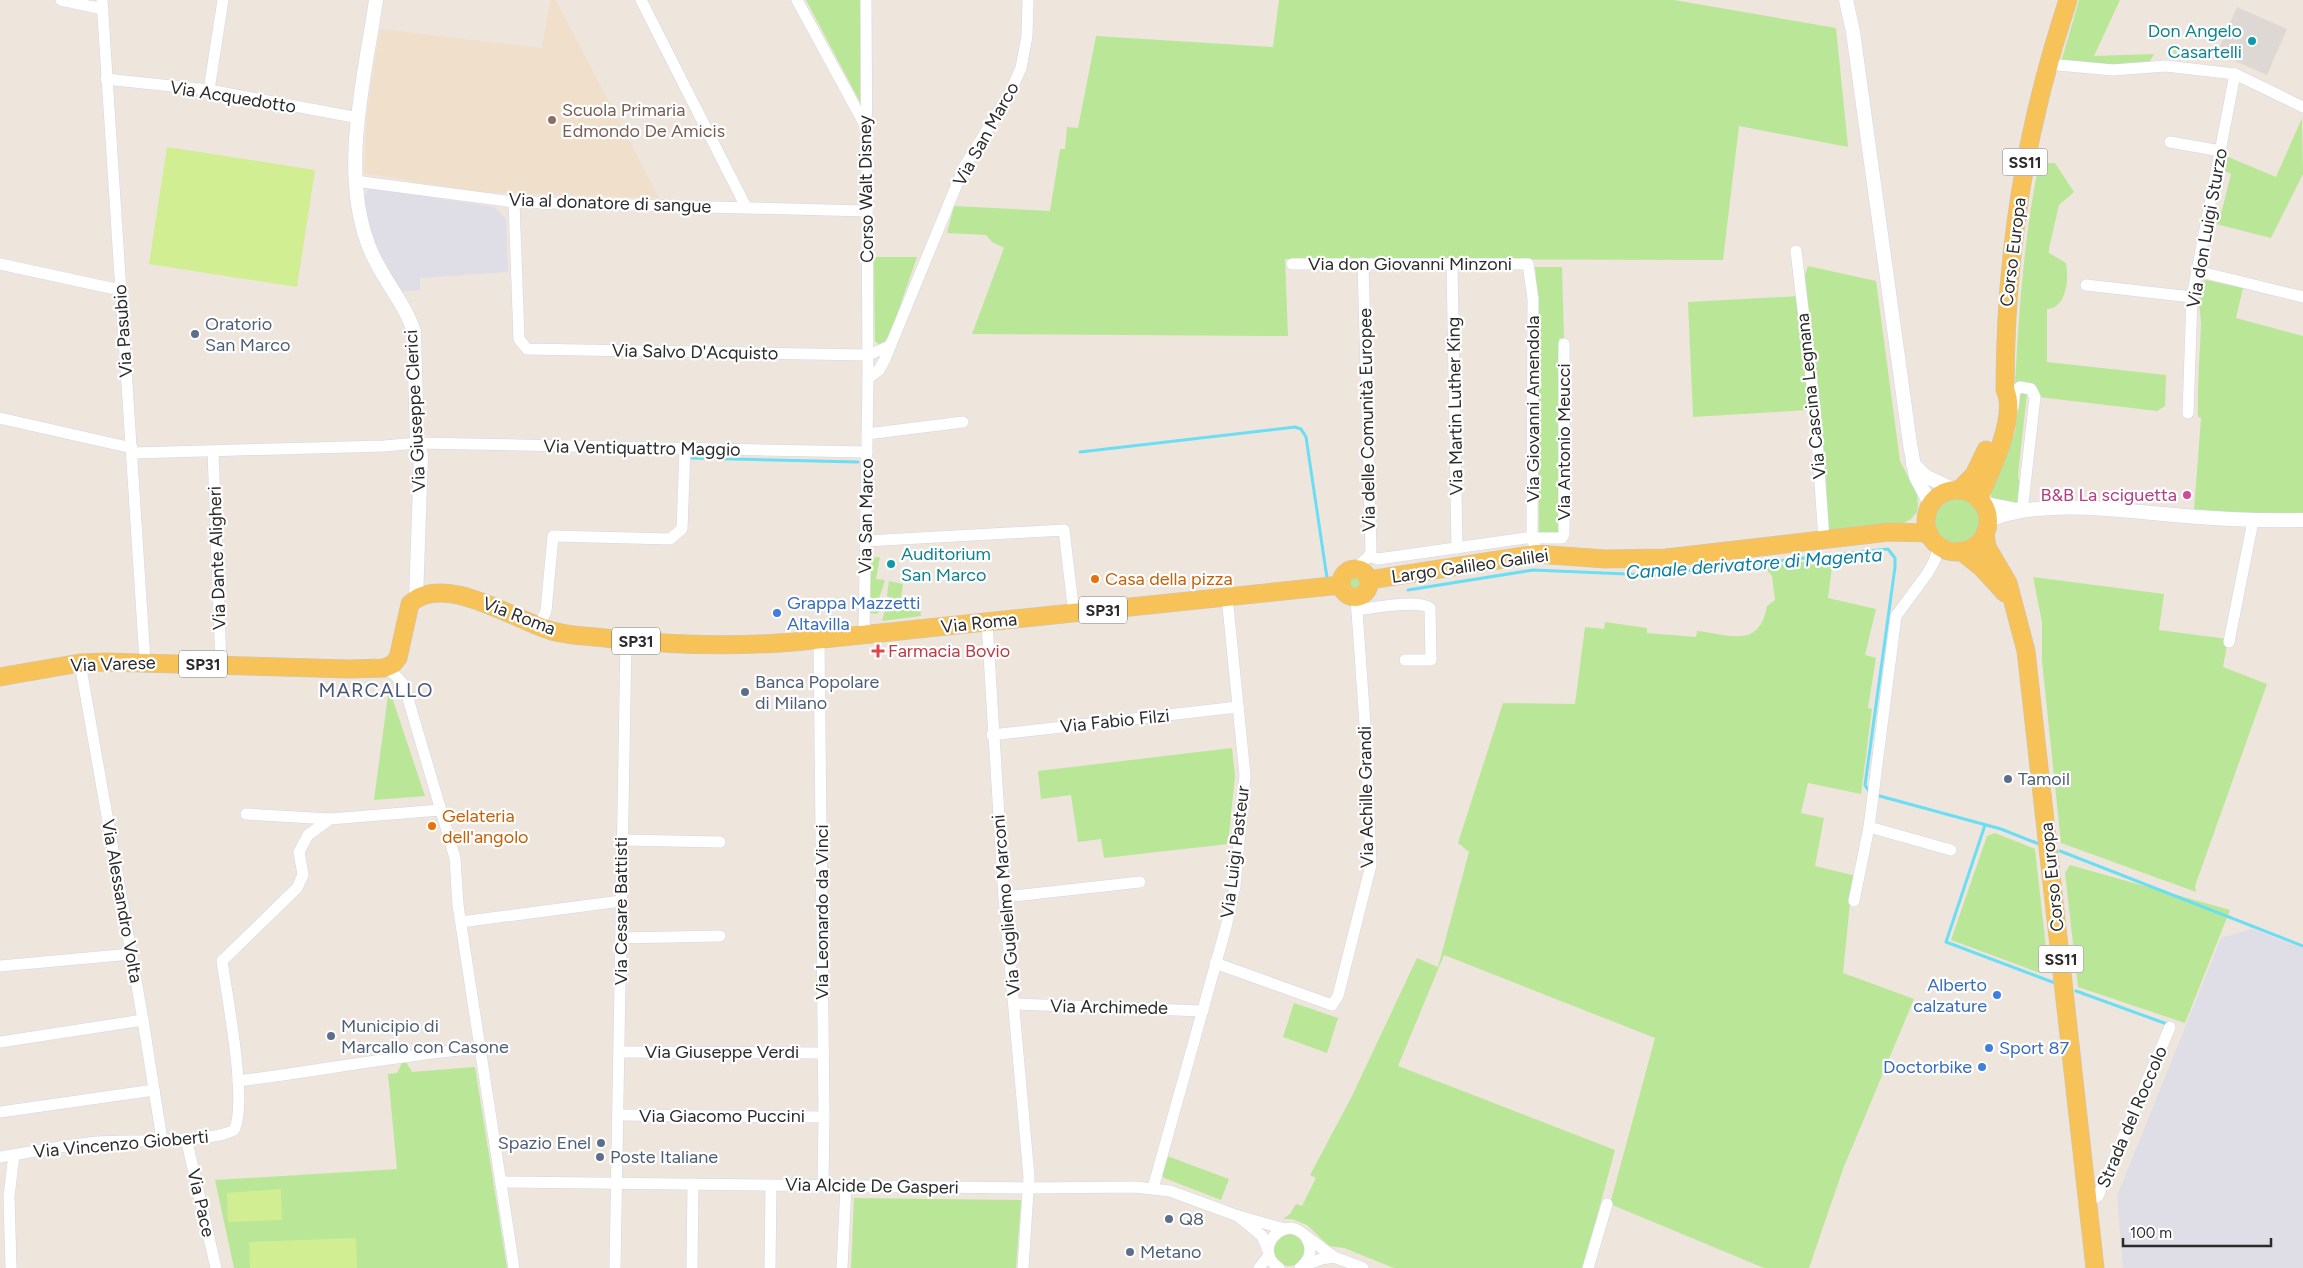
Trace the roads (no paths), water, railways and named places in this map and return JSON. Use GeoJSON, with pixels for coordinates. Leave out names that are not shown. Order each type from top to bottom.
{"type":"FeatureCollection","features":[{"type":"Feature","properties":{"kind":"main road","name":"Corso Europa"},"geometry":{"type":"LineString","coordinates":[[1980,501],[2007,419],[2005,328],[2012,246],[2027,150],[2047,64],[2068,0]]}},
{"type":"Feature","properties":{"kind":"main road","name":"Corso Europa"},"geometry":{"type":"LineString","coordinates":[[1957,490],[1974,475],[1984,456],[1996,423],[2000,398],[2005,390]]}},
{"type":"Feature","properties":{"kind":"main road"},"geometry":{"type":"LineString","coordinates":[[1889,532],[1933,539],[1949,551],[1961,552],[1971,548],[1979,542],[1986,527],[1980,501],[1969,493],[1957,490]]}},
{"type":"Feature","properties":{"kind":"main road","name":"SS11"},"geometry":{"type":"LineString","coordinates":[[1930,507],[1937,498],[1957,490]]}},
{"type":"Feature","properties":{"kind":"main road"},"geometry":{"type":"LineString","coordinates":[[1824,540],[1889,532],[1911,523],[1930,507]]}},
{"type":"Feature","properties":{"kind":"main road"},"geometry":{"type":"LineString","coordinates":[[1930,507],[1926,517],[1933,539]]}},
{"type":"Feature","properties":{"kind":"main road","name":"Corso Europa"},"geometry":{"type":"LineString","coordinates":[[1986,527],[1987,547],[2008,582],[2026,651],[2095,1268]]}},
{"type":"Feature","properties":{"kind":"main road","name":"Largo Galileo Galilei"},"geometry":{"type":"LineString","coordinates":[[1362,575],[1534,546],[1572,556],[1605,559],[1666,558],[1824,540]]}},
{"type":"Feature","properties":{"kind":"main road","name":"Corso Europa"},"geometry":{"type":"LineString","coordinates":[[1961,552],[1994,579],[2016,607]]}},
{"type":"Feature","properties":{"kind":"main road"},"geometry":{"type":"LineString","coordinates":[[1346,572],[1362,575],[1367,590],[1357,604],[1341,585],[1346,572]]}},
{"type":"Feature","properties":{"kind":"main road","name":"Via Roma"},"geometry":{"type":"LineString","coordinates":[[416,599],[443,592],[466,597],[556,632],[626,640],[744,645],[987,623],[1341,585]]}},
{"type":"Feature","properties":{"kind":"main road","name":"Via Giuseppe Clerici"},"geometry":{"type":"LineString","coordinates":[[384,668],[395,662],[399,653],[407,612],[416,599]]}},
{"type":"Feature","properties":{"kind":"main road","name":"Via Varese"},"geometry":{"type":"LineString","coordinates":[[0,677],[80,663],[145,661],[341,669],[384,668]]}},
{"type":"Feature","properties":{"kind":"street"},"geometry":{"type":"LineString","coordinates":[[61,0],[103,4]]}},
{"type":"Feature","properties":{"kind":"street"},"geometry":{"type":"LineString","coordinates":[[209,90],[223,0]]}},
{"type":"Feature","properties":{"kind":"street","name":"Via Giuseppe Clerici"},"geometry":{"type":"LineString","coordinates":[[376,0],[359,118],[355,181],[358,210],[368,244],[409,317],[414,332],[417,443],[421,455],[416,599]]}},
{"type":"Feature","properties":{"kind":"street"},"geometry":{"type":"LineString","coordinates":[[641,0],[746,207]]}},
{"type":"Feature","properties":{"kind":"street"},"geometry":{"type":"LineString","coordinates":[[797,0],[866,127]]}},
{"type":"Feature","properties":{"kind":"street","name":"Corso Walt Disney"},"geometry":{"type":"LineString","coordinates":[[866,0],[868,378]]}},
{"type":"Feature","properties":{"kind":"street","name":"Via San Marco"},"geometry":{"type":"LineString","coordinates":[[864,634],[868,378],[879,370],[890,346],[964,167],[1009,95],[1021,68],[1027,36],[1028,0]]}},
{"type":"Feature","properties":{"kind":"street"},"geometry":{"type":"LineString","coordinates":[[1846,0],[1853,32],[1913,463],[1916,477],[1930,507]]}},
{"type":"Feature","properties":{"kind":"street","name":"Via Pasubio"},"geometry":{"type":"LineString","coordinates":[[103,4],[106,79],[145,661]]}},
{"type":"Feature","properties":{"kind":"street"},"geometry":{"type":"LineString","coordinates":[[2047,64],[2113,70],[2166,66],[2235,74],[2303,107]]}},
{"type":"Feature","properties":{"kind":"street","name":"Via don Luigi Sturzo"},"geometry":{"type":"LineString","coordinates":[[2188,413],[2192,296],[2235,74]]}},
{"type":"Feature","properties":{"kind":"street","name":"Via Acquedotto"},"geometry":{"type":"LineString","coordinates":[[106,79],[209,90],[359,118]]}},
{"type":"Feature","properties":{"kind":"street"},"geometry":{"type":"LineString","coordinates":[[2170,142],[2221,151]]}},
{"type":"Feature","properties":{"kind":"street","name":"Via al donatore di sangue"},"geometry":{"type":"LineString","coordinates":[[355,181],[514,202],[746,207],[867,212]]}},
{"type":"Feature","properties":{"kind":"street","name":"Via Salvo D'Acquisto"},"geometry":{"type":"LineString","coordinates":[[514,202],[519,339],[524,347],[530,350],[868,355]]}},
{"type":"Feature","properties":{"kind":"street","name":"Via Cascina Legnana"},"geometry":{"type":"LineString","coordinates":[[1796,251],[1815,410],[1824,540]]}},
{"type":"Feature","properties":{"kind":"street"},"geometry":{"type":"LineString","coordinates":[[0,264],[120,290]]}},
{"type":"Feature","properties":{"kind":"street","name":"Via don Giovanni Minzoni"},"geometry":{"type":"LineString","coordinates":[[1292,264],[1528,264]]}},
{"type":"Feature","properties":{"kind":"street","name":"Via delle Comunità Europee"},"geometry":{"type":"LineString","coordinates":[[1362,575],[1369,556],[1363,264]]}},
{"type":"Feature","properties":{"kind":"street","name":"Via Martin Luther King"},"geometry":{"type":"LineString","coordinates":[[1452,264],[1457,548]]}},
{"type":"Feature","properties":{"kind":"street","name":"Via Giovanni Amendola"},"geometry":{"type":"LineString","coordinates":[[1528,264],[1533,299],[1534,546]]}},
{"type":"Feature","properties":{"kind":"street"},"geometry":{"type":"LineString","coordinates":[[2197,271],[2303,297]]}},
{"type":"Feature","properties":{"kind":"street"},"geometry":{"type":"LineString","coordinates":[[2086,285],[2192,296]]}},
{"type":"Feature","properties":{"kind":"street","name":"Via Antonio Meucci"},"geometry":{"type":"LineString","coordinates":[[1534,546],[1562,538],[1564,534],[1564,344]]}},
{"type":"Feature","properties":{"kind":"street"},"geometry":{"type":"LineString","coordinates":[[868,355],[890,346]]}},
{"type":"Feature","properties":{"kind":"street"},"geometry":{"type":"LineString","coordinates":[[1992,463],[1999,458],[2010,435],[2015,391],[2020,387],[2031,389],[2035,396],[2022,512]]}},
{"type":"Feature","properties":{"kind":"street","name":"Via Ventiquattro Maggio"},"geometry":{"type":"LineString","coordinates":[[0,418],[132,450],[213,451],[384,446],[417,443],[867,452]]}},
{"type":"Feature","properties":{"kind":"street"},"geometry":{"type":"LineString","coordinates":[[867,434],[963,422]]}},
{"type":"Feature","properties":{"kind":"street"},"geometry":{"type":"LineString","coordinates":[[539,626],[546,611],[553,536],[670,539],[682,529],[685,449]]}},
{"type":"Feature","properties":{"kind":"street","name":"Via Dante Aligheri"},"geometry":{"type":"LineString","coordinates":[[213,451],[221,664]]}},
{"type":"Feature","properties":{"kind":"street"},"geometry":{"type":"LineString","coordinates":[[1913,463],[1926,476],[1957,490]]}},
{"type":"Feature","properties":{"kind":"street"},"geometry":{"type":"LineString","coordinates":[[1980,501],[2022,512]]}},
{"type":"Feature","properties":{"kind":"street"},"geometry":{"type":"LineString","coordinates":[[1986,527],[1999,516],[2022,512],[2080,508],[2253,521],[2303,520]]}},
{"type":"Feature","properties":{"kind":"street"},"geometry":{"type":"LineString","coordinates":[[2229,642],[2253,521]]}},
{"type":"Feature","properties":{"kind":"street"},"geometry":{"type":"LineString","coordinates":[[865,541],[1064,530],[1074,614]]}},
{"type":"Feature","properties":{"kind":"street"},"geometry":{"type":"LineString","coordinates":[[1854,901],[1869,827],[1896,616],[1935,560],[1933,539]]}},
{"type":"Feature","properties":{"kind":"street","name":"Largo Galileo Galilei"},"geometry":{"type":"LineString","coordinates":[[1369,556],[1378,558],[1457,548],[1534,546]]}},
{"type":"Feature","properties":{"kind":"street","name":"Via Luigi Pasteur"},"geometry":{"type":"LineString","coordinates":[[1153,1188],[1203,1011],[1235,886],[1245,775],[1227,597]]}},
{"type":"Feature","properties":{"kind":"street"},"geometry":{"type":"LineString","coordinates":[[1357,604],[1424,605],[1430,608],[1431,660],[1405,660]]}},
{"type":"Feature","properties":{"kind":"street","name":"Via Achille Grandi"},"geometry":{"type":"LineString","coordinates":[[1215,963],[1332,1005],[1338,996],[1371,865],[1366,740],[1357,604]]}},
{"type":"Feature","properties":{"kind":"street","name":"Via Guglielmo Marconi"},"geometry":{"type":"LineString","coordinates":[[987,623],[992,735],[1004,897],[1029,1188],[1023,1268]]}},
{"type":"Feature","properties":{"kind":"street","name":"Via Leonardo da Vinci"},"geometry":{"type":"LineString","coordinates":[[819,639],[824,1053],[823,1186]]}},
{"type":"Feature","properties":{"kind":"street","name":"Via Cesare Battisti"},"geometry":{"type":"LineString","coordinates":[[615,1268],[626,640]]}},
{"type":"Feature","properties":{"kind":"street","name":"Via Alessandro Volta"},"geometry":{"type":"LineString","coordinates":[[80,663],[143,1020],[162,1140]]}},
{"type":"Feature","properties":{"kind":"street"},"geometry":{"type":"LineString","coordinates":[[384,668],[394,674],[404,684],[455,858],[461,922],[514,1268]]}},
{"type":"Feature","properties":{"kind":"street","name":"Via Fabio Filzi"},"geometry":{"type":"LineString","coordinates":[[992,735],[1238,707]]}},
{"type":"Feature","properties":{"kind":"street"},"geometry":{"type":"LineString","coordinates":[[246,814],[330,818],[440,810]]}},
{"type":"Feature","properties":{"kind":"street"},"geometry":{"type":"LineString","coordinates":[[330,818],[308,835],[299,852],[303,875],[297,888],[222,961],[238,1081],[323,1071],[386,1058],[480,1048]]}},
{"type":"Feature","properties":{"kind":"street"},"geometry":{"type":"LineString","coordinates":[[1869,827],[1951,850]]}},
{"type":"Feature","properties":{"kind":"street"},"geometry":{"type":"LineString","coordinates":[[622,840],[720,842]]}},
{"type":"Feature","properties":{"kind":"street"},"geometry":{"type":"LineString","coordinates":[[1004,897],[1140,882]]}},
{"type":"Feature","properties":{"kind":"street"},"geometry":{"type":"LineString","coordinates":[[461,922],[621,901]]}},
{"type":"Feature","properties":{"kind":"street"},"geometry":{"type":"LineString","coordinates":[[621,938],[720,936]]}},
{"type":"Feature","properties":{"kind":"street"},"geometry":{"type":"LineString","coordinates":[[0,966],[131,954]]}},
{"type":"Feature","properties":{"kind":"street","name":"Via Archimede"},"geometry":{"type":"LineString","coordinates":[[1014,1004],[1203,1011]]}},
{"type":"Feature","properties":{"kind":"street"},"geometry":{"type":"LineString","coordinates":[[0,1042],[143,1020]]}},
{"type":"Feature","properties":{"kind":"street","name":"Strada del Roccolo"},"geometry":{"type":"LineString","coordinates":[[2088,1202],[2098,1196],[2170,1027]]}},
{"type":"Feature","properties":{"kind":"street","name":"Via Giuseppe Verdi"},"geometry":{"type":"LineString","coordinates":[[620,1052],[824,1053]]}},
{"type":"Feature","properties":{"kind":"street","name":"Via Vincenzo Gioberti"},"geometry":{"type":"LineString","coordinates":[[0,1157],[96,1142],[162,1140],[228,1134],[234,1130],[237,1124],[239,1109],[238,1081]]}},
{"type":"Feature","properties":{"kind":"street"},"geometry":{"type":"LineString","coordinates":[[0,1112],[154,1090]]}},
{"type":"Feature","properties":{"kind":"street","name":"Via Giacomo Puccini"},"geometry":{"type":"LineString","coordinates":[[619,1115],[824,1117]]}},
{"type":"Feature","properties":{"kind":"street","name":"Via Pace"},"geometry":{"type":"LineString","coordinates":[[186,1138],[216,1268]]}},
{"type":"Feature","properties":{"kind":"street"},"geometry":{"type":"LineString","coordinates":[[11,1268],[10,1196],[14,1155]]}},
{"type":"Feature","properties":{"kind":"street","name":"Via Alcide De Gasperi"},"geometry":{"type":"LineString","coordinates":[[502,1182],[1153,1188],[1170,1191],[1238,1216],[1285,1229],[1296,1229],[1307,1237]]}},
{"type":"Feature","properties":{"kind":"street"},"geometry":{"type":"LineString","coordinates":[[692,1268],[693,1184]]}},
{"type":"Feature","properties":{"kind":"street"},"geometry":{"type":"LineString","coordinates":[[770,1268],[771,1185]]}},
{"type":"Feature","properties":{"kind":"street"},"geometry":{"type":"LineString","coordinates":[[842,1268],[846,1186]]}},
{"type":"Feature","properties":{"kind":"street"},"geometry":{"type":"LineString","coordinates":[[1588,1268],[1607,1204]]}},
{"type":"Feature","properties":{"kind":"street","name":"Via Alcide De Gasperi"},"geometry":{"type":"LineString","coordinates":[[1238,1216],[1262,1236],[1268,1253],[1278,1268]]}},
{"type":"Feature","properties":{"kind":"street"},"geometry":{"type":"LineString","coordinates":[[1259,1268],[1268,1253],[1274,1234],[1285,1229]]}},
{"type":"Feature","properties":{"kind":"street"},"geometry":{"type":"LineString","coordinates":[[1307,1237],[1334,1257],[1363,1268]]}},
{"type":"Feature","properties":{"kind":"street"},"geometry":{"type":"LineString","coordinates":[[1301,1268],[1310,1256],[1311,1249],[1307,1237]]}},
{"type":"Feature","properties":{"kind":"street"},"geometry":{"type":"LineString","coordinates":[[1268,1253],[1270,1268]]}},
{"type":"Feature","properties":{"kind":"street"},"geometry":{"type":"LineString","coordinates":[[1301,1268],[1321,1259],[1334,1257]]}},
{"type":"Feature","properties":{"kind":"waterway","name":"Canale derivatore di Magenta"},"geometry":{"type":"LineString","coordinates":[[1080,452],[1295,427],[1301,429],[1306,437],[1327,578]]}},
{"type":"Feature","properties":{"kind":"waterway","name":"Canale derivatore di Magenta"},"geometry":{"type":"LineString","coordinates":[[692,458],[858,462]]}},
{"type":"Feature","properties":{"kind":"waterway","name":"Canale derivatore di Magenta"},"geometry":{"type":"LineString","coordinates":[[1408,590],[1533,570],[1650,575],[1888,549],[1895,558],[1895,567],[1865,785],[1870,793]]}},
{"type":"Feature","properties":{"kind":"waterway","name":"Canale derivatore di Magenta"},"geometry":{"type":"LineString","coordinates":[[1876,795],[2001,829],[2039,844]]}},
{"type":"Feature","properties":{"kind":"waterway"},"geometry":{"type":"LineString","coordinates":[[1985,825],[1946,942],[2055,983]]}},
{"type":"Feature","properties":{"kind":"waterway","name":"Canale derivatore di Magenta"},"geometry":{"type":"LineString","coordinates":[[2060,851],[2303,946]]}},
{"type":"Feature","properties":{"kind":"waterway"},"geometry":{"type":"LineString","coordinates":[[2076,991],[2167,1024]]}},
{"type":"Feature","properties":{"kind":"place","name":"Don Angelo Casartelli"},"geometry":{"type":"Point","coordinates":[2252,41]}},
{"type":"Feature","properties":{"kind":"place","name":"Scuola Primaria Edmondo De Amicis"},"geometry":{"type":"Point","coordinates":[552,120]}},
{"type":"Feature","properties":{"kind":"place","name":"Oratorio San Marco"},"geometry":{"type":"Point","coordinates":[195,334]}},
{"type":"Feature","properties":{"kind":"place","name":"B&B La sciguetta"},"geometry":{"type":"Point","coordinates":[2187,495]}},
{"type":"Feature","properties":{"kind":"place","name":"Auditorium San Marco"},"geometry":{"type":"Point","coordinates":[891,564]}},
{"type":"Feature","properties":{"kind":"place","name":"Casa della pizza"},"geometry":{"type":"Point","coordinates":[1095,579]}},
{"type":"Feature","properties":{"kind":"place","name":"Grappa Mazzetti Altavilla"},"geometry":{"type":"Point","coordinates":[777,613]}},
{"type":"Feature","properties":{"kind":"place","name":"Farmacia Bovio"},"geometry":{"type":"Point","coordinates":[878,651]}},
{"type":"Feature","properties":{"kind":"place","name":"Banca Popolare di Milano"},"geometry":{"type":"Point","coordinates":[745,692]}},
{"type":"Feature","properties":{"kind":"place","name":"Tamoil"},"geometry":{"type":"Point","coordinates":[2008,779]}},
{"type":"Feature","properties":{"kind":"place","name":"Gelateria dell'angolo"},"geometry":{"type":"Point","coordinates":[432,826]}},
{"type":"Feature","properties":{"kind":"place","name":"Alberto calzature"},"geometry":{"type":"Point","coordinates":[1997,995]}},
{"type":"Feature","properties":{"kind":"place","name":"Municipio di Marcallo con Casone"},"geometry":{"type":"Point","coordinates":[331,1036]}},
{"type":"Feature","properties":{"kind":"place","name":"Sport 87"},"geometry":{"type":"Point","coordinates":[1989,1048]}},
{"type":"Feature","properties":{"kind":"place","name":"Doctorbike"},"geometry":{"type":"Point","coordinates":[1982,1067]}},
{"type":"Feature","properties":{"kind":"place","name":"Spazio Enel"},"geometry":{"type":"Point","coordinates":[601,1143]}},
{"type":"Feature","properties":{"kind":"place","name":"Poste Italiane"},"geometry":{"type":"Point","coordinates":[600,1157]}},
{"type":"Feature","properties":{"kind":"place","name":"Q8"},"geometry":{"type":"Point","coordinates":[1169,1219]}},
{"type":"Feature","properties":{"kind":"place","name":"Metano"},"geometry":{"type":"Point","coordinates":[1130,1252]}},
{"type":"Feature","properties":{"kind":"district","name":"MARCALLO"},"geometry":{"type":"Point","coordinates":[376,690]}}]}
